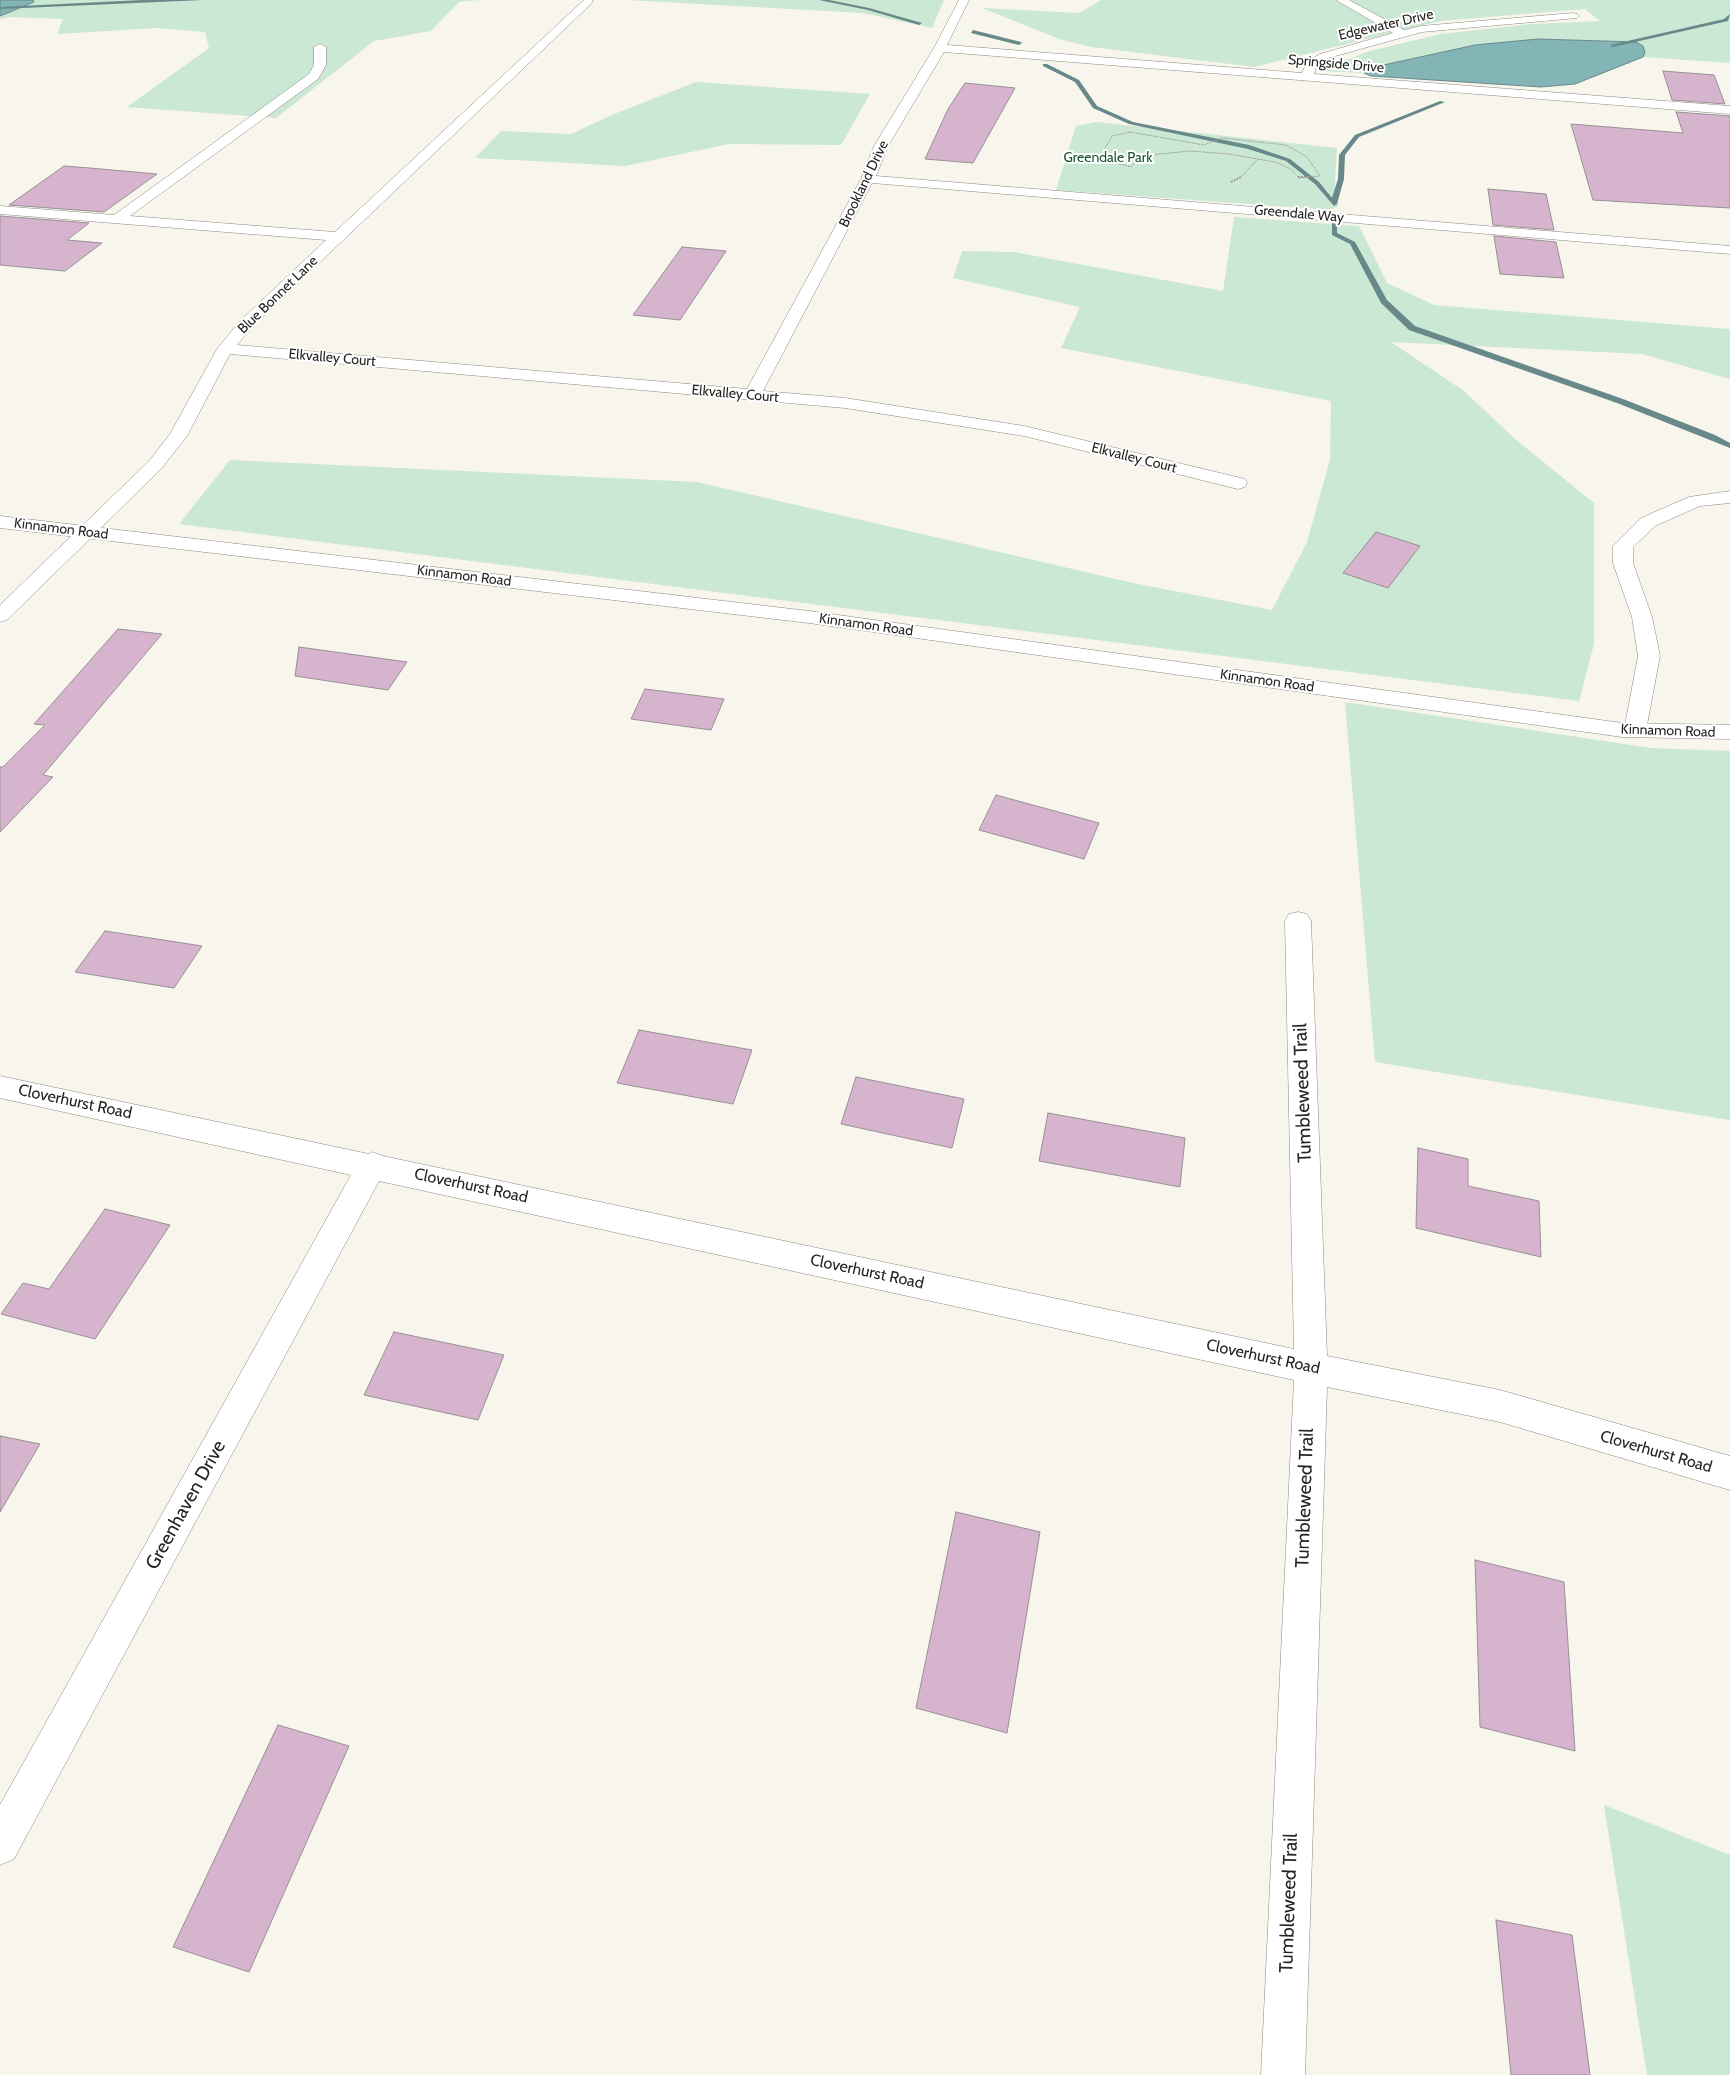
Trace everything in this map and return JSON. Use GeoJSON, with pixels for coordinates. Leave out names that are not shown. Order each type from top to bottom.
{"type":"FeatureCollection","features":[{"type":"Feature","properties":{"kind":"street","name":"Brookland Drive"},"geometry":{"type":"LineString","coordinates":[[752,395],[868,179],[881,146],[940,48],[964,0]]}},
{"type":"Feature","properties":{"kind":"street"},"geometry":{"type":"LineString","coordinates":[[1341,0],[1402,34]]}},
{"type":"Feature","properties":{"kind":"street","name":"Blue Bonnet Lane"},"geometry":{"type":"LineString","coordinates":[[0,616],[154,465],[178,436],[225,349],[252,319],[588,2]]}},
{"type":"Feature","properties":{"kind":"street","name":"Edgewater Drive"},"geometry":{"type":"LineString","coordinates":[[1307,76],[1310,65],[1324,56],[1402,34],[1430,28],[1573,16]]}},
{"type":"Feature","properties":{"kind":"street"},"geometry":{"type":"LineString","coordinates":[[117,219],[314,76],[320,65],[320,47]]}},
{"type":"Feature","properties":{"kind":"street","name":"Springside Drive"},"geometry":{"type":"LineString","coordinates":[[940,48],[1730,110]]}},
{"type":"Feature","properties":{"kind":"street","name":"Greendale Way"},"geometry":{"type":"LineString","coordinates":[[868,179],[1730,250]]}},
{"type":"Feature","properties":{"kind":"street"},"geometry":{"type":"LineString","coordinates":[[0,210],[338,237]]}},
{"type":"Feature","properties":{"kind":"street","name":"Elkvalley Court"},"geometry":{"type":"LineString","coordinates":[[225,349],[845,403],[1024,431],[1238,483]]}},
{"type":"Feature","properties":{"kind":"street"},"geometry":{"type":"LineString","coordinates":[[1635,730],[1649,656],[1642,618],[1623,563],[1623,546],[1648,522],[1696,501],[1730,497]]}},
{"type":"Feature","properties":{"kind":"street","name":"Kinnamon Road"},"geometry":{"type":"LineString","coordinates":[[0,522],[809,617],[1593,726],[1635,730],[1730,732]]}},
{"type":"Feature","properties":{"kind":"street","name":"Tumbleweed Trail"},"geometry":{"type":"LineString","coordinates":[[1283,2075],[1311,1368],[1298,921]]}},
{"type":"Feature","properties":{"kind":"street","name":"Cloverhurst Road"},"geometry":{"type":"LineString","coordinates":[[0,1087],[372,1165],[1311,1368],[1500,1406],[1730,1473]]}},
{"type":"Feature","properties":{"kind":"street","name":"Greenhaven Drive"},"geometry":{"type":"LineString","coordinates":[[0,1845],[372,1165]]}},
{"type":"Feature","properties":{"kind":"path"},"geometry":{"type":"LineString","coordinates":[[1130,132],[1204,145],[1222,138],[1286,145],[1307,157],[1320,176],[1299,178],[1291,169],[1275,162],[1258,159],[1229,154],[1182,151],[1140,156],[1131,167],[1109,161],[1104,150],[1112,136],[1130,132]]}},
{"type":"Feature","properties":{"kind":"path"},"geometry":{"type":"LineString","coordinates":[[1226,185],[1240,178],[1258,159]]}},
{"type":"Feature","properties":{"kind":"green space"},"geometry":{"type":"Polygon","coordinates":[[[0,0],[479,0],[459,2],[431,31],[374,41],[276,118],[127,107],[209,48],[205,32],[157,28],[57,34],[63,19],[10,17],[0,19],[0,0]]]}},
{"type":"Feature","properties":{"kind":"green space"},"geometry":{"type":"Polygon","coordinates":[[[626,0],[944,0],[932,28],[863,13],[626,0]]]}},
{"type":"Feature","properties":{"kind":"green space"},"geometry":{"type":"Polygon","coordinates":[[[1101,0],[1730,0],[1730,63],[1643,57],[1645,52],[1636,42],[1538,39],[1475,45],[1379,66],[1364,73],[1321,71],[1366,52],[1441,34],[1532,24],[1600,21],[1585,9],[1440,21],[1254,67],[1091,47],[1059,39],[982,8],[1079,13],[1101,0]]]}},
{"type":"Feature","properties":{"kind":"green space"},"geometry":{"type":"Polygon","coordinates":[[[696,82],[870,94],[841,145],[729,144],[625,166],[475,158],[501,131],[571,134],[614,114],[696,82]]]}},
{"type":"Feature","properties":{"kind":"green space","name":"Greendale Park"},"geometry":{"type":"Polygon","coordinates":[[[1097,122],[1337,148],[1335,183],[1338,206],[1330,210],[1056,190],[1076,126],[1097,122]]]}},
{"type":"Feature","properties":{"kind":"green space"},"geometry":{"type":"Polygon","coordinates":[[[1234,217],[1359,226],[1387,283],[1434,305],[1730,329],[1730,379],[1642,354],[1391,342],[1464,391],[1515,439],[1594,503],[1594,644],[1579,701],[179,524],[230,460],[697,482],[1133,583],[1272,610],[1307,542],[1330,460],[1331,401],[1061,348],[1080,307],[953,278],[962,251],[1014,252],[1223,291],[1234,217]]]}},
{"type":"Feature","properties":{"kind":"green space"},"geometry":{"type":"Polygon","coordinates":[[[1345,702],[1651,748],[1730,751],[1730,1120],[1375,1062],[1345,702]]]}},
{"type":"Feature","properties":{"kind":"green space"},"geometry":{"type":"Polygon","coordinates":[[[1604,1805],[1730,1855],[1730,2075],[1647,2075],[1604,1805]]]}},
{"type":"Feature","properties":{"kind":"water"},"geometry":{"type":"Polygon","coordinates":[[[0,0],[33,0],[34,2],[0,16],[0,0]]]}},
{"type":"Feature","properties":{"kind":"water"},"geometry":{"type":"Polygon","coordinates":[[[1538,39],[1636,42],[1643,46],[1645,52],[1643,57],[1575,84],[1541,87],[1371,76],[1364,73],[1379,66],[1475,45],[1538,39]]]}},
{"type":"Feature","properties":{"kind":"building"},"geometry":{"type":"Polygon","coordinates":[[[1663,71],[1714,75],[1725,104],[1672,100],[1663,71]]]}},
{"type":"Feature","properties":{"kind":"building"},"geometry":{"type":"Polygon","coordinates":[[[965,83],[1015,88],[973,163],[925,159],[948,109],[965,83]]]}},
{"type":"Feature","properties":{"kind":"building"},"geometry":{"type":"Polygon","coordinates":[[[1676,112],[1730,116],[1730,208],[1593,200],[1571,124],[1683,133],[1676,112]]]}},
{"type":"Feature","properties":{"kind":"building"},"geometry":{"type":"Polygon","coordinates":[[[64,166],[157,174],[104,212],[9,205],[64,166]]]}},
{"type":"Feature","properties":{"kind":"building"},"geometry":{"type":"Polygon","coordinates":[[[1488,189],[1546,194],[1554,230],[1493,225],[1488,189]]]}},
{"type":"Feature","properties":{"kind":"building"},"geometry":{"type":"Polygon","coordinates":[[[0,216],[89,223],[67,240],[102,243],[65,271],[0,265],[0,216]]]}},
{"type":"Feature","properties":{"kind":"building"},"geometry":{"type":"Polygon","coordinates":[[[1494,236],[1556,242],[1564,278],[1500,274],[1494,236]]]}},
{"type":"Feature","properties":{"kind":"building"},"geometry":{"type":"Polygon","coordinates":[[[682,247],[726,251],[680,320],[633,315],[682,247]]]}},
{"type":"Feature","properties":{"kind":"building"},"geometry":{"type":"Polygon","coordinates":[[[1376,532],[1420,546],[1388,588],[1343,573],[1376,532]]]}},
{"type":"Feature","properties":{"kind":"building"},"geometry":{"type":"Polygon","coordinates":[[[118,629],[162,634],[43,775],[53,777],[0,832],[0,767],[3,767],[45,725],[34,724],[118,629]]]}},
{"type":"Feature","properties":{"kind":"building"},"geometry":{"type":"Polygon","coordinates":[[[299,647],[407,662],[388,690],[295,676],[299,647]]]}},
{"type":"Feature","properties":{"kind":"building"},"geometry":{"type":"Polygon","coordinates":[[[645,689],[724,699],[711,730],[631,719],[645,689]]]}},
{"type":"Feature","properties":{"kind":"building"},"geometry":{"type":"Polygon","coordinates":[[[996,795],[1099,823],[1084,859],[979,830],[996,795]]]}},
{"type":"Feature","properties":{"kind":"building"},"geometry":{"type":"Polygon","coordinates":[[[105,931],[202,946],[174,988],[75,972],[105,931]]]}},
{"type":"Feature","properties":{"kind":"building"},"geometry":{"type":"Polygon","coordinates":[[[639,1030],[752,1050],[733,1104],[617,1083],[639,1030]]]}},
{"type":"Feature","properties":{"kind":"building"},"geometry":{"type":"Polygon","coordinates":[[[856,1077],[964,1099],[952,1148],[841,1124],[856,1077]]]}},
{"type":"Feature","properties":{"kind":"building"},"geometry":{"type":"Polygon","coordinates":[[[1048,1113],[1185,1138],[1180,1187],[1039,1161],[1048,1113]]]}},
{"type":"Feature","properties":{"kind":"building"},"geometry":{"type":"Polygon","coordinates":[[[1418,1148],[1468,1159],[1468,1186],[1539,1201],[1541,1257],[1416,1228],[1418,1148]]]}},
{"type":"Feature","properties":{"kind":"building"},"geometry":{"type":"Polygon","coordinates":[[[105,1209],[170,1225],[95,1339],[1,1314],[23,1283],[49,1289],[105,1209]]]}},
{"type":"Feature","properties":{"kind":"building"},"geometry":{"type":"Polygon","coordinates":[[[394,1332],[504,1355],[478,1420],[364,1395],[394,1332]]]}},
{"type":"Feature","properties":{"kind":"building"},"geometry":{"type":"Polygon","coordinates":[[[0,1436],[40,1444],[0,1512],[0,1436]]]}},
{"type":"Feature","properties":{"kind":"building"},"geometry":{"type":"Polygon","coordinates":[[[956,1512],[1040,1532],[1007,1733],[916,1708],[956,1512]]]}},
{"type":"Feature","properties":{"kind":"building"},"geometry":{"type":"Polygon","coordinates":[[[1475,1560],[1564,1582],[1575,1751],[1480,1727],[1475,1560]]]}},
{"type":"Feature","properties":{"kind":"building"},"geometry":{"type":"Polygon","coordinates":[[[278,1725],[349,1746],[249,1972],[173,1947],[278,1725]]]}},
{"type":"Feature","properties":{"kind":"building"},"geometry":{"type":"Polygon","coordinates":[[[1496,1920],[1572,1935],[1590,2075],[1511,2075],[1496,1920]]]}},
{"type":"Feature","properties":{"kind":"waterway"},"geometry":{"type":"LineString","coordinates":[[0,8],[82,3],[201,0]]}},
{"type":"Feature","properties":{"kind":"waterway"},"geometry":{"type":"LineString","coordinates":[[821,0],[869,9],[919,23]]}},
{"type":"Feature","properties":{"kind":"waterway"},"geometry":{"type":"LineString","coordinates":[[1613,45],[1726,20],[1730,16]]}},
{"type":"Feature","properties":{"kind":"waterway"},"geometry":{"type":"LineString","coordinates":[[973,32],[1019,43]]}},
{"type":"Feature","properties":{"kind":"waterway"},"geometry":{"type":"LineString","coordinates":[[1045,65],[1077,81],[1095,107],[1131,123],[1249,147],[1288,160],[1317,183],[1334,204],[1341,179],[1342,155],[1357,136],[1442,102]]}},
{"type":"Feature","properties":{"kind":"waterway"},"geometry":{"type":"LineString","coordinates":[[1334,224],[1334,234],[1353,243],[1384,301],[1412,328],[1620,401],[1712,437],[1730,446]]}}]}
